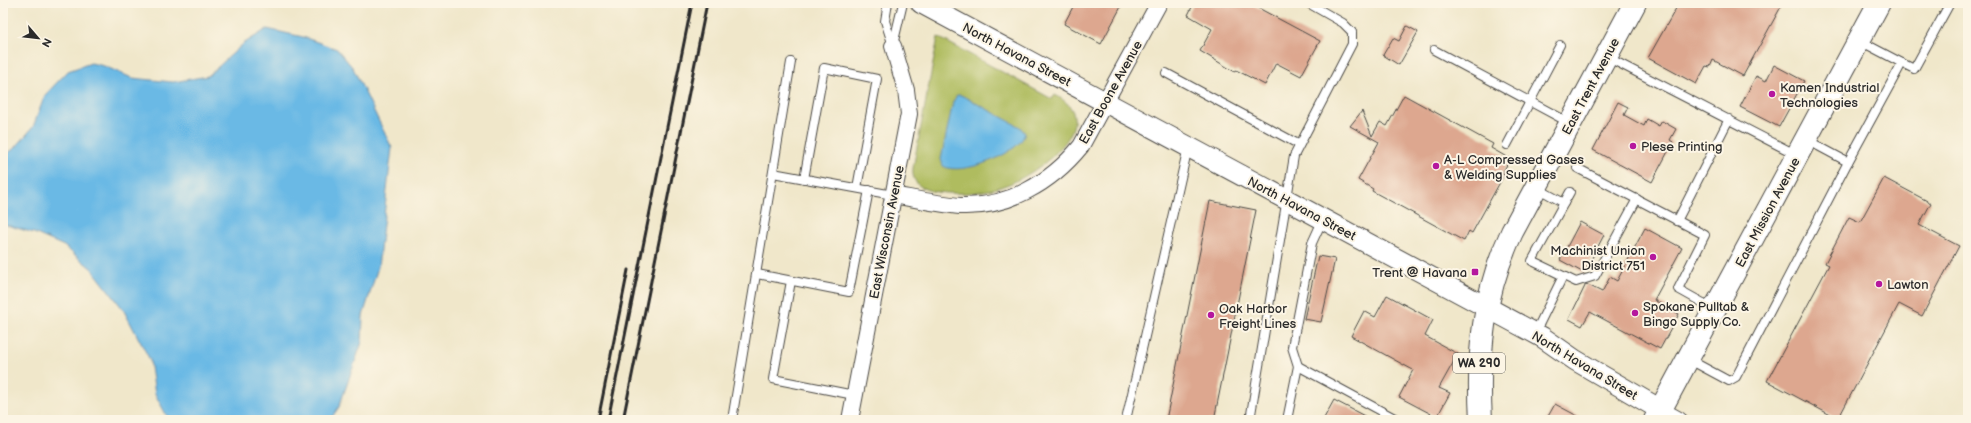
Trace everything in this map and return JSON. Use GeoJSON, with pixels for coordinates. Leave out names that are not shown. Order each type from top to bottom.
{"type":"FeatureCollection","features":[{"type":"Feature","properties":{"kind":"main road","name":"East Trent Avenue"},"geometry":{"type":"LineString","coordinates":[[1481,420],[1479,365],[1486,307],[1496,269],[1503,251],[1635,3]]}},
{"type":"Feature","properties":{"kind":"main road","name":"East Mission Avenue"},"geometry":{"type":"LineString","coordinates":[[1665,417],[1688,359],[1879,3]]}},
{"type":"Feature","properties":{"kind":"street","name":"North Havana Street"},"geometry":{"type":"LineString","coordinates":[[921,3],[1535,333],[1665,417]]}},
{"type":"Feature","properties":{"kind":"street","name":"East Boone Avenue"},"geometry":{"type":"LineString","coordinates":[[893,194],[943,204],[974,205],[990,203],[1025,192],[1042,183],[1071,159],[1090,131],[1159,3]]}},
{"type":"Feature","properties":{"kind":"street","name":"East Wisconsin Avenue"},"geometry":{"type":"LineString","coordinates":[[850,420],[909,108],[906,90],[893,46]]}},
{"type":"Feature","properties":{"kind":"lane"},"geometry":{"type":"LineString","coordinates":[[888,3],[885,21],[893,46]]}},
{"type":"Feature","properties":{"kind":"lane"},"geometry":{"type":"LineString","coordinates":[[893,46],[903,3]]}},
{"type":"Feature","properties":{"kind":"lane"},"geometry":{"type":"LineString","coordinates":[[1250,420],[1285,198],[1294,156],[1298,144],[1352,44],[1352,32],[1343,23],[1308,3]]}},
{"type":"Feature","properties":{"kind":"lane"},"geometry":{"type":"LineString","coordinates":[[1859,40],[1914,69],[1950,3]]}},
{"type":"Feature","properties":{"kind":"lane"},"geometry":{"type":"LineString","coordinates":[[1507,145],[1560,45]]}},
{"type":"Feature","properties":{"kind":"lane"},"geometry":{"type":"LineString","coordinates":[[1434,50],[1570,124]]}},
{"type":"Feature","properties":{"kind":"lane"},"geometry":{"type":"LineString","coordinates":[[1606,56],[1729,119],[1802,147],[1848,162]]}},
{"type":"Feature","properties":{"kind":"lane"},"geometry":{"type":"LineString","coordinates":[[732,420],[791,62]]}},
{"type":"Feature","properties":{"kind":"lane"},"geometry":{"type":"LineString","coordinates":[[1688,359],[1729,381],[1736,377],[1848,162],[1902,63]]}},
{"type":"Feature","properties":{"kind":"lane"},"geometry":{"type":"LineString","coordinates":[[804,179],[824,68],[877,79],[857,188]]}},
{"type":"Feature","properties":{"kind":"lane"},"geometry":{"type":"LineString","coordinates":[[1166,73],[1298,144]]}},
{"type":"Feature","properties":{"kind":"lane"},"geometry":{"type":"LineString","coordinates":[[1677,221],[1729,119]]}},
{"type":"Feature","properties":{"kind":"lane"},"geometry":{"type":"LineString","coordinates":[[1126,420],[1188,146]]}},
{"type":"Feature","properties":{"kind":"lane"},"geometry":{"type":"LineString","coordinates":[[1577,168],[1705,235],[1678,288],[1715,309]]}},
{"type":"Feature","properties":{"kind":"lane"},"geometry":{"type":"LineString","coordinates":[[773,173],[893,194]]}},
{"type":"Feature","properties":{"kind":"lane"},"geometry":{"type":"LineString","coordinates":[[1536,188],[1564,203]]}},
{"type":"Feature","properties":{"kind":"lane"},"geometry":{"type":"LineString","coordinates":[[757,274],[849,292],[869,190]]}},
{"type":"Feature","properties":{"kind":"lane"},"geometry":{"type":"LineString","coordinates":[[1570,192],[1532,261],[1576,282],[1595,276],[1637,199]]}},
{"type":"Feature","properties":{"kind":"lane"},"geometry":{"type":"LineString","coordinates":[[1287,420],[1298,366],[1292,348],[1312,244],[1323,219]]}},
{"type":"Feature","properties":{"kind":"lane"},"geometry":{"type":"LineString","coordinates":[[1535,333],[1563,276]]}},
{"type":"Feature","properties":{"kind":"lane"},"geometry":{"type":"LineString","coordinates":[[791,281],[773,379],[854,395]]}},
{"type":"Feature","properties":{"kind":"lane"},"geometry":{"type":"LineString","coordinates":[[1298,366],[1398,420]]}},
{"type":"Feature","properties":{"kind":"green space"},"geometry":{"type":"Polygon","coordinates":[[[938,37],[1052,99],[1055,95],[1069,106],[1074,119],[1071,132],[1063,146],[1036,169],[1009,184],[1000,187],[974,192],[946,193],[927,190],[919,185],[914,178],[913,168],[938,37]]]}},
{"type":"Feature","properties":{"kind":"water"},"geometry":{"type":"Polygon","coordinates":[[[267,29],[303,37],[337,49],[353,68],[392,148],[378,267],[363,316],[362,342],[339,407],[330,420],[169,420],[155,394],[150,360],[123,309],[92,269],[64,246],[34,233],[3,224],[3,157],[16,147],[33,127],[45,95],[68,71],[91,63],[104,66],[132,78],[173,82],[208,76],[243,44],[267,29]]]}},
{"type":"Feature","properties":{"kind":"water"},"geometry":{"type":"Polygon","coordinates":[[[957,95],[961,95],[1020,127],[1025,133],[1021,141],[1013,149],[989,162],[975,166],[951,169],[943,166],[941,159],[953,102],[957,95]]]}},
{"type":"Feature","properties":{"kind":"building"},"geometry":{"type":"Polygon","coordinates":[[[1075,3],[1123,3],[1101,44],[1064,24],[1075,3]]]}},
{"type":"Feature","properties":{"kind":"building"},"geometry":{"type":"Polygon","coordinates":[[[1194,3],[1249,3],[1320,41],[1301,76],[1276,63],[1265,85],[1236,70],[1235,72],[1200,51],[1212,29],[1188,15],[1194,3]]]}},
{"type":"Feature","properties":{"kind":"building"},"geometry":{"type":"Polygon","coordinates":[[[1679,3],[1783,3],[1743,76],[1713,60],[1710,67],[1706,66],[1696,84],[1648,58],[1679,3]]]}},
{"type":"Feature","properties":{"kind":"building"},"geometry":{"type":"Polygon","coordinates":[[[1407,26],[1418,32],[1399,65],[1383,55],[1393,38],[1399,41],[1407,26]]]}},
{"type":"Feature","properties":{"kind":"building","name":"Kamen Industrial Technologies"},"geometry":{"type":"Polygon","coordinates":[[[1774,65],[1804,81],[1779,127],[1740,107],[1756,76],[1766,81],[1774,65]]]}},
{"type":"Feature","properties":{"kind":"building","name":"A-L Compressed Gases & Welding Supplies"},"geometry":{"type":"Polygon","coordinates":[[[1404,95],[1493,144],[1491,148],[1510,159],[1502,174],[1504,175],[1472,233],[1469,231],[1464,241],[1372,191],[1373,189],[1358,180],[1379,142],[1350,126],[1362,111],[1372,136],[1380,122],[1387,126],[1404,95]]]}},
{"type":"Feature","properties":{"kind":"building","name":"Plese Printing"},"geometry":{"type":"Polygon","coordinates":[[[1618,102],[1628,107],[1624,115],[1644,126],[1647,119],[1659,126],[1662,121],[1676,129],[1670,140],[1673,142],[1652,182],[1593,150],[1618,102]]]}},
{"type":"Feature","properties":{"kind":"building","name":"Lawton"},"geometry":{"type":"Polygon","coordinates":[[[1884,178],[1931,203],[1919,225],[1959,246],[1922,316],[1899,304],[1838,419],[1767,381],[1829,265],[1825,263],[1849,217],[1860,222],[1884,178]]]}},
{"type":"Feature","properties":{"kind":"building","name":"Oak Harbor Freight Lines"},"geometry":{"type":"Polygon","coordinates":[[[1210,201],[1256,210],[1214,420],[1166,420],[1210,201]]]}},
{"type":"Feature","properties":{"kind":"building"},"geometry":{"type":"Polygon","coordinates":[[[1580,222],[1604,235],[1584,273],[1560,260],[1580,222]]]}},
{"type":"Feature","properties":{"kind":"building"},"geometry":{"type":"Polygon","coordinates":[[[1645,228],[1682,248],[1654,300],[1679,314],[1660,349],[1590,312],[1582,326],[1569,319],[1586,284],[1602,292],[1610,277],[1617,281],[1645,228]]]}},
{"type":"Feature","properties":{"kind":"building"},"geometry":{"type":"Polygon","coordinates":[[[1318,256],[1335,259],[1321,322],[1304,319],[1318,256]]]}},
{"type":"Feature","properties":{"kind":"building"},"geometry":{"type":"Polygon","coordinates":[[[1387,295],[1433,320],[1425,336],[1458,354],[1439,388],[1450,393],[1437,417],[1399,397],[1413,370],[1351,336],[1364,311],[1375,317],[1387,295]]]}},
{"type":"Feature","properties":{"kind":"building"},"geometry":{"type":"Polygon","coordinates":[[[1334,400],[1372,420],[1323,420],[1334,400]]]}},
{"type":"Feature","properties":{"kind":"building"},"geometry":{"type":"Polygon","coordinates":[[[1555,404],[1585,420],[1546,420],[1555,404]]]}},
{"type":"Feature","properties":{"kind":"railway"},"geometry":{"type":"LineString","coordinates":[[608,420],[692,3]]}},
{"type":"Feature","properties":{"kind":"railway"},"geometry":{"type":"LineString","coordinates":[[623,420],[707,3]]}},
{"type":"Feature","properties":{"kind":"railway"},"geometry":{"type":"LineString","coordinates":[[598,420],[628,270]]}},
{"type":"Feature","properties":{"kind":"place","name":"Kamen Industrial Technologies"},"geometry":{"type":"Point","coordinates":[1772,94]}},
{"type":"Feature","properties":{"kind":"place","name":"Plese Printing"},"geometry":{"type":"Point","coordinates":[1633,146]}},
{"type":"Feature","properties":{"kind":"place","name":"A-L Compressed Gases & Welding Supplies"},"geometry":{"type":"Point","coordinates":[1436,166]}},
{"type":"Feature","properties":{"kind":"place","name":"Machinist Union District 751"},"geometry":{"type":"Point","coordinates":[1653,257]}},
{"type":"Feature","properties":{"kind":"place","name":"Trent @ Havana"},"geometry":{"type":"Point","coordinates":[1475,272]}},
{"type":"Feature","properties":{"kind":"place","name":"Lawton"},"geometry":{"type":"Point","coordinates":[1879,284]}},
{"type":"Feature","properties":{"kind":"place","name":"Spokane Pulltab & Bingo Supply Co."},"geometry":{"type":"Point","coordinates":[1635,313]}},
{"type":"Feature","properties":{"kind":"place","name":"Oak Harbor Freight Lines"},"geometry":{"type":"Point","coordinates":[1211,315]}}]}
